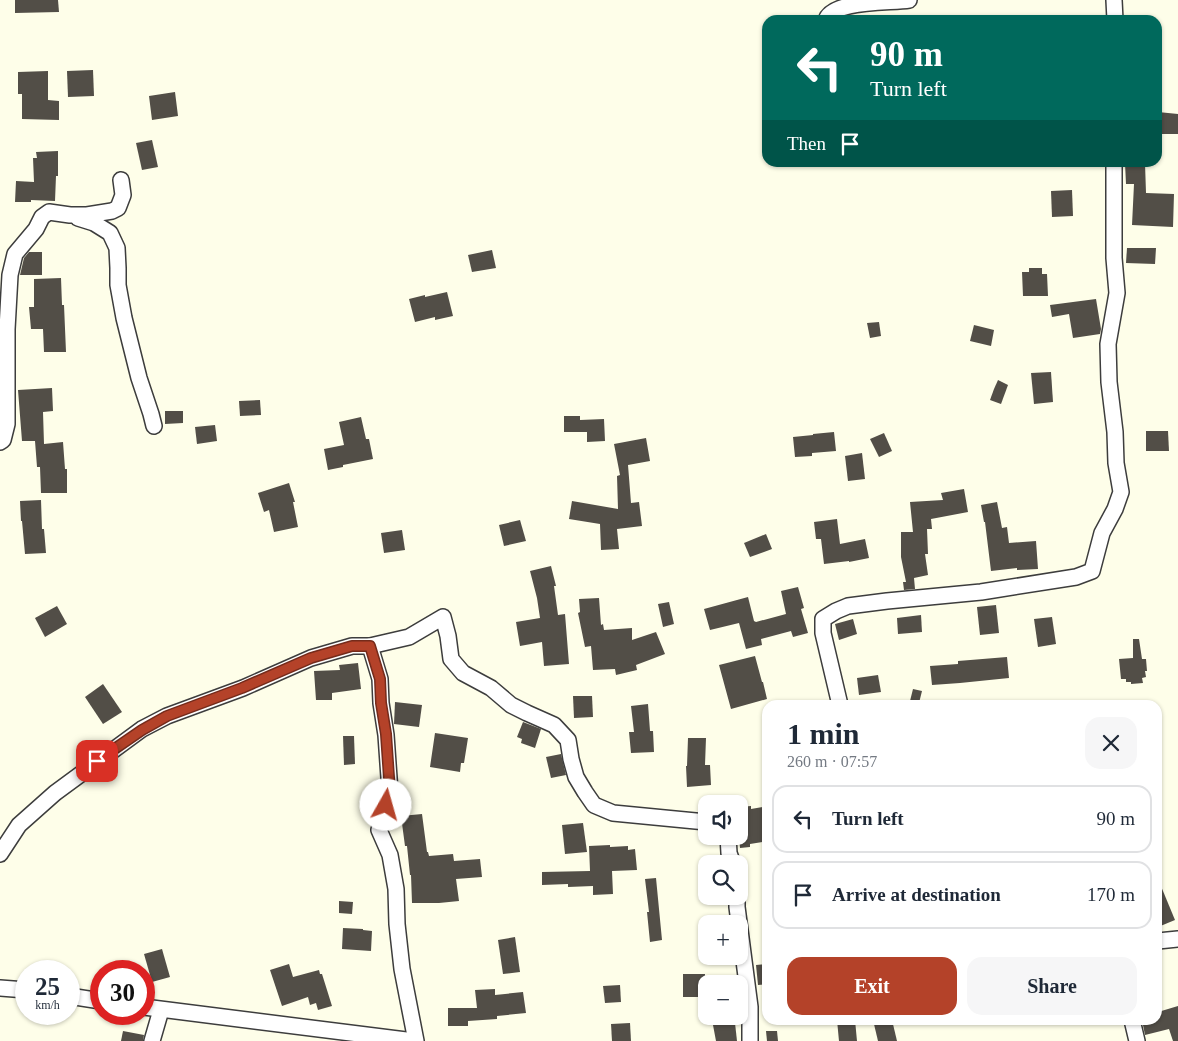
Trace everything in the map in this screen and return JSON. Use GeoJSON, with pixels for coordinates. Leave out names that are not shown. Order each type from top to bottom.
{"type":"FeatureCollection","features":[{"type":"Feature","properties":{"kind":"street"},"geometry":{"type":"LineString","coordinates":[[827,15],[834,9],[846,4],[866,0],[909,0]]}},
{"type":"Feature","properties":{"kind":"street"},"geometry":{"type":"LineString","coordinates":[[1114,0],[1115,15]]}},
{"type":"Feature","properties":{"kind":"street"},"geometry":{"type":"LineString","coordinates":[[839,700],[823,633],[823,620],[836,611],[848,606],[981,592],[1076,578],[1092,571],[1102,533],[1115,509],[1121,492],[1116,463],[1115,432],[1109,382],[1108,344],[1118,294],[1114,258],[1114,167]]}},
{"type":"Feature","properties":{"kind":"street"},"geometry":{"type":"LineString","coordinates":[[0,442],[3,440],[7,424],[7,329],[10,275],[15,254],[36,229],[42,217],[49,212],[87,215],[112,211],[118,208],[123,195],[121,180]]}},
{"type":"Feature","properties":{"kind":"street"},"geometry":{"type":"LineString","coordinates":[[70,215],[94,223],[110,233],[117,248],[118,285],[124,318],[139,378],[154,426]]}},
{"type":"Feature","properties":{"kind":"street"},"geometry":{"type":"LineString","coordinates":[[0,854],[19,825],[55,792],[142,730],[167,716],[242,688],[311,658],[352,646],[370,646],[409,637],[443,617],[451,659],[463,673],[491,688],[511,705],[554,725],[568,740],[576,777],[594,805],[613,813],[698,821]]}},
{"type":"Feature","properties":{"kind":"street"},"geometry":{"type":"LineString","coordinates":[[155,1009],[415,1041],[402,970],[393,872],[390,855],[379,830],[390,792],[380,679],[370,646]]}},
{"type":"Feature","properties":{"kind":"street"},"geometry":{"type":"LineString","coordinates":[[737,905],[750,1007],[750,1041]]}},
{"type":"Feature","properties":{"kind":"street"},"geometry":{"type":"LineString","coordinates":[[1162,941],[1178,939]]}},
{"type":"Feature","properties":{"kind":"street"},"geometry":{"type":"LineString","coordinates":[[0,988],[15,989]]}},
{"type":"Feature","properties":{"kind":"street"},"geometry":{"type":"LineString","coordinates":[[152,1041],[162,1010]]}},
{"type":"Feature","properties":{"kind":"street"},"geometry":{"type":"LineString","coordinates":[[1133,1025],[1137,1041]]}},
{"type":"Feature","properties":{"kind":"building"},"geometry":{"type":"Polygon","coordinates":[[[15,0],[58,0],[59,12],[15,13],[15,0]]]}},
{"type":"Feature","properties":{"kind":"building"},"geometry":{"type":"Polygon","coordinates":[[[93,70],[94,96],[68,97],[67,71],[93,70]]]}},
{"type":"Feature","properties":{"kind":"building"},"geometry":{"type":"Polygon","coordinates":[[[48,71],[48,100],[59,101],[59,120],[22,119],[22,94],[18,94],[18,72],[48,71]]]}},
{"type":"Feature","properties":{"kind":"building"},"geometry":{"type":"Polygon","coordinates":[[[175,92],[178,116],[152,120],[149,96],[175,92]]]}},
{"type":"Feature","properties":{"kind":"building"},"geometry":{"type":"Polygon","coordinates":[[[1162,112],[1178,114],[1178,134],[1162,134],[1162,112]]]}},
{"type":"Feature","properties":{"kind":"building"},"geometry":{"type":"Polygon","coordinates":[[[152,140],[158,167],[142,170],[136,143],[152,140]]]}},
{"type":"Feature","properties":{"kind":"building"},"geometry":{"type":"Polygon","coordinates":[[[58,151],[55,201],[31,200],[31,202],[15,202],[16,181],[34,182],[33,158],[37,158],[36,152],[58,151]]]}},
{"type":"Feature","properties":{"kind":"building"},"geometry":{"type":"Polygon","coordinates":[[[1125,167],[1145,167],[1146,193],[1174,194],[1173,227],[1132,225],[1134,184],[1126,184],[1125,167]]]}},
{"type":"Feature","properties":{"kind":"building"},"geometry":{"type":"Polygon","coordinates":[[[1072,190],[1073,216],[1052,217],[1051,191],[1072,190]]]}},
{"type":"Feature","properties":{"kind":"building"},"geometry":{"type":"Polygon","coordinates":[[[1127,248],[1156,248],[1155,264],[1126,263],[1127,248]]]}},
{"type":"Feature","properties":{"kind":"building"},"geometry":{"type":"Polygon","coordinates":[[[492,250],[496,268],[472,272],[468,255],[492,250]]]}},
{"type":"Feature","properties":{"kind":"building"},"geometry":{"type":"Polygon","coordinates":[[[29,252],[42,252],[42,275],[20,275],[24,258],[29,252]]]}},
{"type":"Feature","properties":{"kind":"building"},"geometry":{"type":"Polygon","coordinates":[[[1029,268],[1042,268],[1042,274],[1047,274],[1048,296],[1023,296],[1022,272],[1029,272],[1029,268]]]}},
{"type":"Feature","properties":{"kind":"building"},"geometry":{"type":"Polygon","coordinates":[[[61,278],[66,352],[44,352],[43,329],[31,329],[29,307],[34,307],[34,279],[61,278]]]}},
{"type":"Feature","properties":{"kind":"building"},"geometry":{"type":"Polygon","coordinates":[[[447,292],[453,316],[435,320],[435,317],[415,322],[409,299],[447,292]]]}},
{"type":"Feature","properties":{"kind":"building"},"geometry":{"type":"Polygon","coordinates":[[[1096,299],[1101,329],[1100,334],[1073,338],[1069,314],[1052,317],[1050,305],[1096,299]]]}},
{"type":"Feature","properties":{"kind":"building"},"geometry":{"type":"Polygon","coordinates":[[[879,322],[881,336],[870,338],[867,323],[879,322]]]}},
{"type":"Feature","properties":{"kind":"building"},"geometry":{"type":"Polygon","coordinates":[[[974,325],[994,330],[991,346],[970,341],[974,325]]]}},
{"type":"Feature","properties":{"kind":"building"},"geometry":{"type":"Polygon","coordinates":[[[1051,372],[1053,402],[1034,404],[1031,373],[1051,372]]]}},
{"type":"Feature","properties":{"kind":"building"},"geometry":{"type":"Polygon","coordinates":[[[998,380],[1008,385],[1001,404],[990,400],[998,380]]]}},
{"type":"Feature","properties":{"kind":"building"},"geometry":{"type":"Polygon","coordinates":[[[52,388],[53,411],[43,412],[44,444],[63,442],[65,469],[67,469],[67,493],[41,493],[40,467],[37,467],[35,441],[22,441],[18,390],[52,388]]]}},
{"type":"Feature","properties":{"kind":"building"},"geometry":{"type":"Polygon","coordinates":[[[260,400],[261,415],[240,416],[239,401],[260,400]]]}},
{"type":"Feature","properties":{"kind":"building"},"geometry":{"type":"Polygon","coordinates":[[[165,411],[183,411],[183,423],[165,424],[165,411]]]}},
{"type":"Feature","properties":{"kind":"building"},"geometry":{"type":"Polygon","coordinates":[[[564,416],[580,416],[580,420],[604,419],[605,441],[587,442],[587,432],[564,432],[564,416]]]}},
{"type":"Feature","properties":{"kind":"building"},"geometry":{"type":"Polygon","coordinates":[[[361,417],[366,439],[369,439],[373,459],[328,470],[324,449],[344,445],[339,422],[361,417]]]}},
{"type":"Feature","properties":{"kind":"building"},"geometry":{"type":"Polygon","coordinates":[[[215,425],[217,441],[197,444],[195,427],[215,425]]]}},
{"type":"Feature","properties":{"kind":"building"},"geometry":{"type":"Polygon","coordinates":[[[1146,431],[1168,431],[1169,451],[1146,451],[1146,431]]]}},
{"type":"Feature","properties":{"kind":"building"},"geometry":{"type":"Polygon","coordinates":[[[834,432],[836,451],[795,457],[793,437],[834,432]]]}},
{"type":"Feature","properties":{"kind":"building"},"geometry":{"type":"Polygon","coordinates":[[[884,433],[892,451],[879,457],[870,439],[884,433]]]}},
{"type":"Feature","properties":{"kind":"building"},"geometry":{"type":"Polygon","coordinates":[[[646,438],[650,461],[628,465],[631,503],[639,502],[642,526],[617,529],[619,549],[601,550],[600,524],[569,519],[572,501],[618,509],[617,476],[620,475],[614,444],[646,438]]]}},
{"type":"Feature","properties":{"kind":"building"},"geometry":{"type":"Polygon","coordinates":[[[862,453],[865,479],[848,481],[845,456],[862,453]]]}},
{"type":"Feature","properties":{"kind":"building"},"geometry":{"type":"Polygon","coordinates":[[[289,483],[295,502],[293,502],[298,527],[274,532],[269,510],[264,512],[258,493],[289,483]]]}},
{"type":"Feature","properties":{"kind":"building"},"geometry":{"type":"Polygon","coordinates":[[[964,489],[968,512],[931,519],[932,529],[927,529],[928,554],[925,554],[928,575],[914,578],[915,589],[904,590],[903,582],[906,582],[901,557],[901,532],[913,532],[910,502],[943,500],[941,493],[964,489]]]}},
{"type":"Feature","properties":{"kind":"building"},"geometry":{"type":"Polygon","coordinates":[[[41,500],[42,529],[44,529],[46,553],[25,554],[20,501],[41,500]]]}},
{"type":"Feature","properties":{"kind":"building"},"geometry":{"type":"Polygon","coordinates":[[[997,502],[1002,528],[1007,527],[1009,543],[1036,541],[1038,569],[1017,570],[1017,568],[991,571],[981,505],[997,502]]]}},
{"type":"Feature","properties":{"kind":"building"},"geometry":{"type":"Polygon","coordinates":[[[837,519],[840,544],[865,539],[869,558],[824,564],[821,539],[816,539],[814,522],[837,519]]]}},
{"type":"Feature","properties":{"kind":"building"},"geometry":{"type":"Polygon","coordinates":[[[520,520],[526,541],[504,546],[499,525],[520,520]]]}},
{"type":"Feature","properties":{"kind":"building"},"geometry":{"type":"Polygon","coordinates":[[[402,530],[405,550],[384,553],[381,533],[402,530]]]}},
{"type":"Feature","properties":{"kind":"building"},"geometry":{"type":"Polygon","coordinates":[[[766,534],[772,549],[750,557],[744,543],[766,534]]]}},
{"type":"Feature","properties":{"kind":"building"},"geometry":{"type":"Polygon","coordinates":[[[551,566],[556,586],[554,586],[558,615],[565,614],[569,664],[544,666],[542,642],[520,646],[516,622],[540,618],[530,571],[551,566]]]}},
{"type":"Feature","properties":{"kind":"building"},"geometry":{"type":"Polygon","coordinates":[[[798,587],[804,608],[801,609],[808,633],[793,637],[791,631],[761,639],[762,645],[746,649],[739,623],[710,630],[704,609],[748,597],[754,621],[756,622],[786,614],[781,591],[798,587]]]}},
{"type":"Feature","properties":{"kind":"building"},"geometry":{"type":"Polygon","coordinates":[[[599,598],[601,625],[603,624],[604,630],[632,628],[632,640],[656,632],[665,654],[636,665],[637,670],[616,675],[615,669],[593,670],[591,646],[585,647],[578,613],[580,612],[579,599],[599,598]]]}},
{"type":"Feature","properties":{"kind":"building"},"geometry":{"type":"Polygon","coordinates":[[[669,602],[674,624],[663,627],[658,604],[669,602]]]}},
{"type":"Feature","properties":{"kind":"building"},"geometry":{"type":"Polygon","coordinates":[[[996,605],[999,633],[980,635],[977,607],[996,605]]]}},
{"type":"Feature","properties":{"kind":"building"},"geometry":{"type":"Polygon","coordinates":[[[57,606],[67,624],[45,637],[35,618],[57,606]]]}},
{"type":"Feature","properties":{"kind":"building"},"geometry":{"type":"Polygon","coordinates":[[[921,615],[922,632],[898,634],[897,618],[921,615]]]}},
{"type":"Feature","properties":{"kind":"building"},"geometry":{"type":"Polygon","coordinates":[[[1052,617],[1056,644],[1038,647],[1034,619],[1052,617]]]}},
{"type":"Feature","properties":{"kind":"building"},"geometry":{"type":"Polygon","coordinates":[[[853,619],[857,634],[839,640],[835,624],[853,619]]]}},
{"type":"Feature","properties":{"kind":"building"},"geometry":{"type":"Polygon","coordinates":[[[1133,639],[1139,639],[1142,659],[1146,659],[1147,671],[1145,671],[1146,677],[1142,678],[1143,683],[1131,684],[1131,682],[1126,682],[1126,679],[1121,679],[1119,659],[1133,658],[1133,639]]]}},
{"type":"Feature","properties":{"kind":"building"},"geometry":{"type":"Polygon","coordinates":[[[755,656],[767,699],[731,709],[719,665],[755,656]]]}},
{"type":"Feature","properties":{"kind":"building"},"geometry":{"type":"Polygon","coordinates":[[[1007,657],[1009,678],[932,685],[930,666],[958,664],[958,661],[1007,657]]]}},
{"type":"Feature","properties":{"kind":"building"},"geometry":{"type":"Polygon","coordinates":[[[358,663],[361,689],[332,693],[332,700],[316,700],[314,671],[340,670],[339,665],[358,663]]]}},
{"type":"Feature","properties":{"kind":"building"},"geometry":{"type":"Polygon","coordinates":[[[878,675],[881,692],[859,695],[857,678],[878,675]]]}},
{"type":"Feature","properties":{"kind":"building"},"geometry":{"type":"Polygon","coordinates":[[[103,684],[122,712],[103,724],[85,697],[103,684]]]}},
{"type":"Feature","properties":{"kind":"building"},"geometry":{"type":"Polygon","coordinates":[[[913,689],[922,691],[920,700],[910,700],[913,689]]]}},
{"type":"Feature","properties":{"kind":"building"},"geometry":{"type":"Polygon","coordinates":[[[573,696],[592,696],[593,717],[574,718],[573,696]]]}},
{"type":"Feature","properties":{"kind":"building"},"geometry":{"type":"Polygon","coordinates":[[[395,702],[422,705],[419,727],[394,724],[395,702]]]}},
{"type":"Feature","properties":{"kind":"building"},"geometry":{"type":"Polygon","coordinates":[[[648,704],[650,731],[653,731],[654,752],[631,753],[629,732],[634,732],[631,706],[648,704]]]}},
{"type":"Feature","properties":{"kind":"building"},"geometry":{"type":"Polygon","coordinates":[[[523,722],[541,729],[535,748],[521,743],[522,739],[517,737],[523,722]]]}},
{"type":"Feature","properties":{"kind":"building"},"geometry":{"type":"Polygon","coordinates":[[[435,733],[468,738],[464,763],[461,763],[460,772],[430,767],[435,733]]]}},
{"type":"Feature","properties":{"kind":"building"},"geometry":{"type":"Polygon","coordinates":[[[343,736],[354,736],[355,764],[344,765],[343,736]]]}},
{"type":"Feature","properties":{"kind":"building"},"geometry":{"type":"Polygon","coordinates":[[[688,738],[706,738],[705,765],[710,765],[711,785],[687,787],[688,738]]]}},
{"type":"Feature","properties":{"kind":"building"},"geometry":{"type":"Polygon","coordinates":[[[561,754],[566,775],[551,778],[546,757],[561,754]]]}},
{"type":"Feature","properties":{"kind":"building"},"geometry":{"type":"Polygon","coordinates":[[[748,806],[751,806],[751,809],[762,807],[762,842],[750,844],[750,847],[740,848],[740,845],[748,845],[748,806]]]}},
{"type":"Feature","properties":{"kind":"building"},"geometry":{"type":"Polygon","coordinates":[[[422,814],[429,856],[453,854],[454,861],[480,859],[482,877],[456,879],[459,901],[412,903],[411,875],[401,816],[422,814]]]}},
{"type":"Feature","properties":{"kind":"building"},"geometry":{"type":"Polygon","coordinates":[[[583,823],[587,852],[565,854],[562,825],[583,823]]]}},
{"type":"Feature","properties":{"kind":"building"},"geometry":{"type":"Polygon","coordinates":[[[610,845],[610,847],[628,846],[628,850],[635,849],[637,870],[612,871],[613,894],[593,895],[593,886],[568,887],[568,884],[542,885],[542,872],[590,871],[589,846],[610,845]]]}},
{"type":"Feature","properties":{"kind":"building"},"geometry":{"type":"Polygon","coordinates":[[[656,878],[662,940],[650,942],[645,879],[656,878]]]}},
{"type":"Feature","properties":{"kind":"building"},"geometry":{"type":"Polygon","coordinates":[[[1162,889],[1175,920],[1162,925],[1162,889]]]}},
{"type":"Feature","properties":{"kind":"building"},"geometry":{"type":"Polygon","coordinates":[[[339,901],[353,902],[352,914],[339,913],[339,901]]]}},
{"type":"Feature","properties":{"kind":"building"},"geometry":{"type":"Polygon","coordinates":[[[343,928],[372,931],[371,951],[342,949],[343,928]]]}},
{"type":"Feature","properties":{"kind":"building"},"geometry":{"type":"Polygon","coordinates":[[[515,937],[520,972],[503,974],[498,940],[515,937]]]}},
{"type":"Feature","properties":{"kind":"building"},"geometry":{"type":"Polygon","coordinates":[[[162,949],[170,977],[155,981],[155,960],[146,960],[144,954],[162,949]]]}},
{"type":"Feature","properties":{"kind":"building"},"geometry":{"type":"Polygon","coordinates":[[[289,964],[293,977],[319,970],[332,1006],[318,1010],[316,1003],[310,1005],[308,997],[282,1006],[270,970],[289,964]]]}},
{"type":"Feature","properties":{"kind":"building"},"geometry":{"type":"Polygon","coordinates":[[[762,964],[762,985],[758,985],[756,965],[762,964]]]}},
{"type":"Feature","properties":{"kind":"building"},"geometry":{"type":"Polygon","coordinates":[[[683,974],[705,974],[698,975],[698,997],[683,997],[683,974]]]}},
{"type":"Feature","properties":{"kind":"building"},"geometry":{"type":"Polygon","coordinates":[[[620,985],[621,1002],[605,1003],[603,986],[620,985]]]}},
{"type":"Feature","properties":{"kind":"building"},"geometry":{"type":"Polygon","coordinates":[[[495,989],[495,995],[523,992],[526,1013],[497,1016],[497,1019],[468,1021],[468,1026],[448,1026],[448,1008],[477,1008],[475,990],[495,989]]]}},
{"type":"Feature","properties":{"kind":"building"},"geometry":{"type":"Polygon","coordinates":[[[1178,1006],[1178,1041],[1173,1041],[1169,1029],[1145,1035],[1143,1025],[1162,1025],[1162,1011],[1178,1006]]]}},
{"type":"Feature","properties":{"kind":"building"},"geometry":{"type":"Polygon","coordinates":[[[630,1023],[631,1041],[612,1041],[611,1024],[630,1023]]]}},
{"type":"Feature","properties":{"kind":"building"},"geometry":{"type":"Polygon","coordinates":[[[713,1025],[735,1025],[737,1041],[716,1041],[713,1025]]]}},
{"type":"Feature","properties":{"kind":"building"},"geometry":{"type":"Polygon","coordinates":[[[837,1025],[855,1025],[857,1041],[839,1041],[837,1025]]]}},
{"type":"Feature","properties":{"kind":"building"},"geometry":{"type":"Polygon","coordinates":[[[874,1025],[893,1025],[897,1041],[878,1041],[874,1025]]]}},
{"type":"Feature","properties":{"kind":"building"},"geometry":{"type":"Polygon","coordinates":[[[123,1031],[144,1035],[143,1041],[121,1041],[123,1031]]]}},
{"type":"Feature","properties":{"kind":"building"},"geometry":{"type":"Polygon","coordinates":[[[766,1031],[777,1031],[778,1041],[767,1041],[766,1031]]]}},
{"type":"Feature","properties":{"kind":"route"},"geometry":{"type":"LineString","coordinates":[[97,761],[142,730],[167,716],[242,688],[311,658],[352,646],[370,646],[380,679],[381,703],[386,734],[390,792],[386,805]]}}]}
